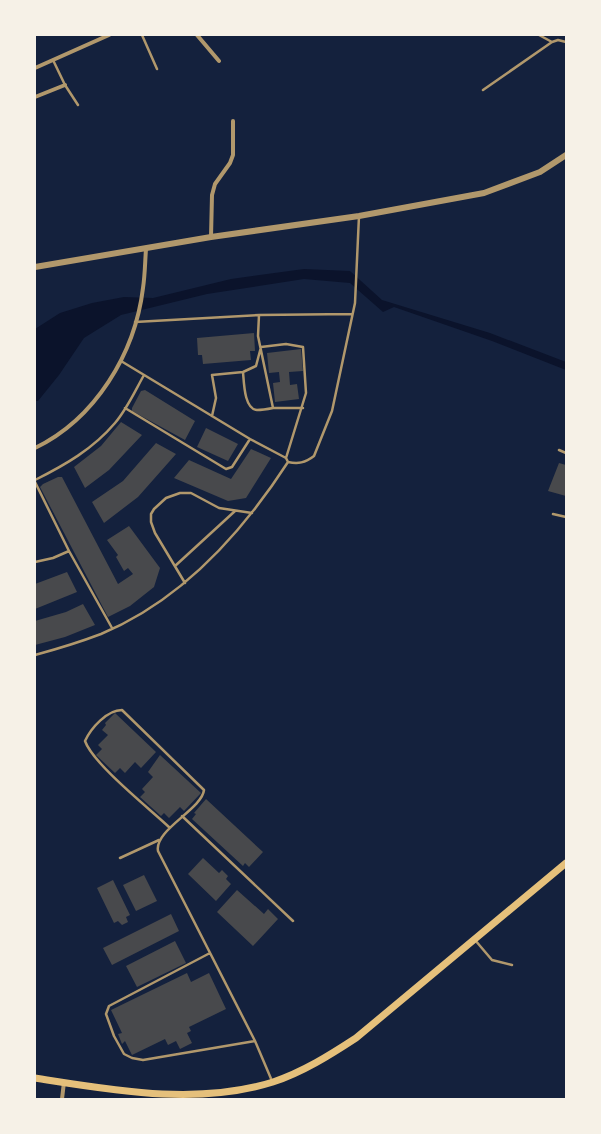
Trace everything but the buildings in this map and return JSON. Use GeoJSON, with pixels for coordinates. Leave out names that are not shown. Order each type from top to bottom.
{"type":"FeatureCollection","features":[{"type":"Feature","properties":{"kind":"main road"},"geometry":{"type":"LineString","coordinates":[[35,1078],[188,1096],[272,1082],[322,1060],[356,1038],[566,863]]}},
{"type":"Feature","properties":{"kind":"street"},"geometry":{"type":"LineString","coordinates":[[35,68],[109,35]]}},
{"type":"Feature","properties":{"kind":"street"},"geometry":{"type":"LineString","coordinates":[[197,35],[219,62]]}},
{"type":"Feature","properties":{"kind":"street"},"geometry":{"type":"LineString","coordinates":[[35,97],[65,85]]}},
{"type":"Feature","properties":{"kind":"street"},"geometry":{"type":"LineString","coordinates":[[210,237],[212,195],[215,184],[230,162],[233,154],[233,122]]}},
{"type":"Feature","properties":{"kind":"street"},"geometry":{"type":"LineString","coordinates":[[35,267],[210,237],[359,216],[484,193],[540,172],[566,155]]}},
{"type":"Feature","properties":{"kind":"street"},"geometry":{"type":"LineString","coordinates":[[35,448],[48,442],[80,417],[104,390],[127,348],[137,316],[143,289],[146,249]]}},
{"type":"Feature","properties":{"kind":"street"},"geometry":{"type":"LineString","coordinates":[[62,1099],[64,1082]]}},
{"type":"Feature","properties":{"kind":"lane"},"geometry":{"type":"LineString","coordinates":[[142,35],[157,68]]}},
{"type":"Feature","properties":{"kind":"lane"},"geometry":{"type":"LineString","coordinates":[[539,35],[552,42]]}},
{"type":"Feature","properties":{"kind":"lane"},"geometry":{"type":"LineString","coordinates":[[483,90],[552,42],[558,40],[566,42]]}},
{"type":"Feature","properties":{"kind":"lane"},"geometry":{"type":"LineString","coordinates":[[53,60],[65,85],[78,105]]}},
{"type":"Feature","properties":{"kind":"lane"},"geometry":{"type":"LineString","coordinates":[[288,462],[297,464],[307,461],[314,456],[332,411],[355,303],[358,266],[359,216]]}},
{"type":"Feature","properties":{"kind":"lane"},"geometry":{"type":"LineString","coordinates":[[135,322],[259,315],[352,314]]}},
{"type":"Feature","properties":{"kind":"lane"},"geometry":{"type":"LineString","coordinates":[[259,315],[258,336],[273,408]]}},
{"type":"Feature","properties":{"kind":"lane"},"geometry":{"type":"LineString","coordinates":[[261,347],[286,344],[303,347],[306,393],[303,408],[286,458]]}},
{"type":"Feature","properties":{"kind":"lane"},"geometry":{"type":"LineString","coordinates":[[212,416],[216,398],[212,375],[243,372],[256,366],[261,347]]}},
{"type":"Feature","properties":{"kind":"lane"},"geometry":{"type":"LineString","coordinates":[[120,361],[250,439],[286,458],[288,462]]}},
{"type":"Feature","properties":{"kind":"lane"},"geometry":{"type":"LineString","coordinates":[[243,372],[248,401],[251,407],[256,410],[273,408],[303,408]]}},
{"type":"Feature","properties":{"kind":"lane"},"geometry":{"type":"LineString","coordinates":[[112,628],[70,551],[35,481],[64,465],[92,446],[116,422],[144,375]]}},
{"type":"Feature","properties":{"kind":"lane"},"geometry":{"type":"LineString","coordinates":[[125,408],[226,469],[232,467],[250,439]]}},
{"type":"Feature","properties":{"kind":"lane"},"geometry":{"type":"LineString","coordinates":[[559,450],[566,453]]}},
{"type":"Feature","properties":{"kind":"lane"},"geometry":{"type":"LineString","coordinates":[[35,655],[102,633],[143,612],[185,583],[226,544],[253,513],[288,462]]}},
{"type":"Feature","properties":{"kind":"lane"},"geometry":{"type":"LineString","coordinates":[[185,583],[151,522],[151,514],[154,509],[166,498],[180,493],[191,493],[219,508],[253,513]]}},
{"type":"Feature","properties":{"kind":"lane"},"geometry":{"type":"LineString","coordinates":[[175,566],[236,511]]}},
{"type":"Feature","properties":{"kind":"lane"},"geometry":{"type":"LineString","coordinates":[[553,514],[566,517]]}},
{"type":"Feature","properties":{"kind":"lane"},"geometry":{"type":"LineString","coordinates":[[35,562],[53,558],[70,551]]}},
{"type":"Feature","properties":{"kind":"lane"},"geometry":{"type":"LineString","coordinates":[[120,858],[159,840],[203,795],[204,790],[135,721],[122,710],[115,710],[89,732],[85,741],[87,748],[98,762],[170,828]]}},
{"type":"Feature","properties":{"kind":"lane"},"geometry":{"type":"LineString","coordinates":[[182,816],[293,922]]}},
{"type":"Feature","properties":{"kind":"lane"},"geometry":{"type":"LineString","coordinates":[[159,840],[157,845],[158,851],[255,1041],[272,1082]]}},
{"type":"Feature","properties":{"kind":"lane"},"geometry":{"type":"LineString","coordinates":[[474,940],[492,960],[512,965]]}},
{"type":"Feature","properties":{"kind":"lane"},"geometry":{"type":"LineString","coordinates":[[210,953],[109,1006],[106,1014],[114,1036],[124,1054],[132,1058],[143,1060],[255,1041]]}},
{"type":"Feature","properties":{"kind":"water"},"geometry":{"type":"Polygon","coordinates":[[[304,269],[350,271],[382,300],[490,333],[566,362],[566,370],[492,341],[394,307],[383,312],[350,283],[304,279],[207,294],[121,315],[84,338],[59,375],[38,401],[35,401],[35,329],[60,313],[92,303],[124,297],[153,298],[231,279],[304,269]]]}}]}
